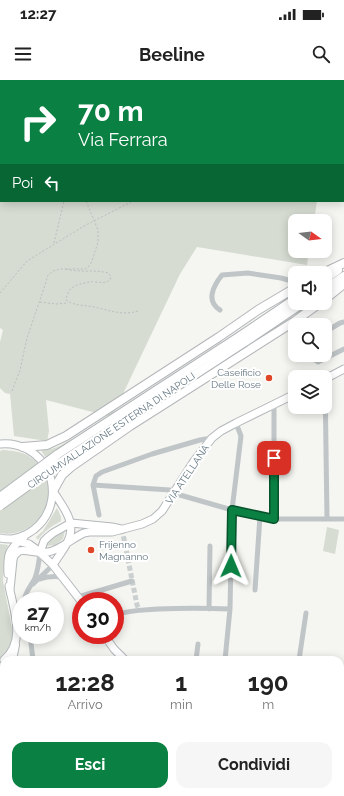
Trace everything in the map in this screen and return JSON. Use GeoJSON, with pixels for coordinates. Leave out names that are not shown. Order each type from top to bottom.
{"type":"FeatureCollection","features":[{"type":"Feature","properties":{"kind":"highway"},"geometry":{"type":"LineString","coordinates":[[332,269],[344,263]]}},
{"type":"Feature","properties":{"kind":"highway"},"geometry":{"type":"LineString","coordinates":[[332,274],[344,266]]}},
{"type":"Feature","properties":{"kind":"highway"},"geometry":{"type":"LineString","coordinates":[[332,284],[344,276]]}},
{"type":"Feature","properties":{"kind":"highway"},"geometry":{"type":"LineString","coordinates":[[332,293],[344,284]]}},
{"type":"Feature","properties":{"kind":"highway"},"geometry":{"type":"LineString","coordinates":[[23,447],[47,444],[66,436],[258,310],[288,292]]}},
{"type":"Feature","properties":{"kind":"highway","name":"CIRCUMVALLAZIONE ESTERNA DI NAPOLI"},"geometry":{"type":"LineString","coordinates":[[0,506],[58,464],[242,339],[288,304]]}},
{"type":"Feature","properties":{"kind":"highway","name":"CIRCUMVALLAZIONE ESTERNA DI NAPOLI"},"geometry":{"type":"LineString","coordinates":[[0,497],[58,454],[291,310]]}},
{"type":"Feature","properties":{"kind":"highway"},"geometry":{"type":"LineString","coordinates":[[53,491],[62,475],[72,466],[130,426],[310,310]]}},
{"type":"Feature","properties":{"kind":"highway"},"geometry":{"type":"LineString","coordinates":[[8,656],[15,645]]}},
{"type":"Feature","properties":{"kind":"main road"},"geometry":{"type":"LineString","coordinates":[[332,375],[344,369]]}},
{"type":"Feature","properties":{"kind":"main road","name":"VIA ATELLANA"},"geometry":{"type":"LineString","coordinates":[[40,553],[51,552],[84,533],[112,532],[122,530],[153,519],[162,511],[194,461],[212,438],[220,431],[288,398]]}},
{"type":"Feature","properties":{"kind":"main road"},"geometry":{"type":"LineString","coordinates":[[0,439],[13,445]]}},
{"type":"Feature","properties":{"kind":"main road"},"geometry":{"type":"LineString","coordinates":[[0,444],[23,447],[33,452],[47,469],[53,491],[52,501],[43,521],[16,543],[8,556],[8,579],[17,631],[15,645]]}},
{"type":"Feature","properties":{"kind":"main road"},"geometry":{"type":"LineString","coordinates":[[40,553],[44,541],[48,537],[71,523],[53,491]]}},
{"type":"Feature","properties":{"kind":"main road","name":"VIA ATELLANA"},"geometry":{"type":"LineString","coordinates":[[53,565],[67,543],[71,532],[71,523],[112,527],[122,530]]}},
{"type":"Feature","properties":{"kind":"main road"},"geometry":{"type":"LineString","coordinates":[[11,539],[22,536],[35,528]]}},
{"type":"Feature","properties":{"kind":"main road"},"geometry":{"type":"LineString","coordinates":[[0,538],[26,542],[33,546],[53,565],[75,592]]}},
{"type":"Feature","properties":{"kind":"main road"},"geometry":{"type":"LineString","coordinates":[[10,590],[13,560],[16,553],[22,550],[40,553]]}},
{"type":"Feature","properties":{"kind":"main road"},"geometry":{"type":"LineString","coordinates":[[110,644],[121,656]]}},
{"type":"Feature","properties":{"kind":"street"},"geometry":{"type":"LineString","coordinates":[[220,310],[216,308],[212,298],[215,285],[222,275],[248,273],[288,280]]}},
{"type":"Feature","properties":{"kind":"street"},"geometry":{"type":"LineString","coordinates":[[332,328],[344,322]]}},
{"type":"Feature","properties":{"kind":"street"},"geometry":{"type":"LineString","coordinates":[[332,355],[344,349]]}},
{"type":"Feature","properties":{"kind":"street"},"geometry":{"type":"LineString","coordinates":[[274,405],[274,519]]}},
{"type":"Feature","properties":{"kind":"street"},"geometry":{"type":"LineString","coordinates":[[326,414],[327,519]]}},
{"type":"Feature","properties":{"kind":"street"},"geometry":{"type":"LineString","coordinates":[[225,656],[230,609],[232,510],[240,436],[236,423]]}},
{"type":"Feature","properties":{"kind":"street"},"geometry":{"type":"LineString","coordinates":[[99,515],[93,485],[96,476],[102,472],[152,454],[212,438]]}},
{"type":"Feature","properties":{"kind":"street"},"geometry":{"type":"LineString","coordinates":[[93,485],[170,490],[232,510],[274,519],[344,519]]}},
{"type":"Feature","properties":{"kind":"street"},"geometry":{"type":"LineString","coordinates":[[255,590],[260,516]]}},
{"type":"Feature","properties":{"kind":"street"},"geometry":{"type":"LineString","coordinates":[[209,608],[210,546]]}},
{"type":"Feature","properties":{"kind":"street"},"geometry":{"type":"LineString","coordinates":[[27,592],[38,569],[40,553]]}},
{"type":"Feature","properties":{"kind":"street"},"geometry":{"type":"LineString","coordinates":[[31,586],[53,565]]}},
{"type":"Feature","properties":{"kind":"street"},"geometry":{"type":"LineString","coordinates":[[37,580],[45,577],[63,577]]}},
{"type":"Feature","properties":{"kind":"street"},"geometry":{"type":"LineString","coordinates":[[100,592],[132,581]]}},
{"type":"Feature","properties":{"kind":"street"},"geometry":{"type":"LineString","coordinates":[[124,612],[184,608],[230,609]]}},
{"type":"Feature","properties":{"kind":"street"},"geometry":{"type":"LineString","coordinates":[[300,656],[306,613]]}},
{"type":"Feature","properties":{"kind":"street"},"geometry":{"type":"LineString","coordinates":[[31,644],[33,656]]}},
{"type":"Feature","properties":{"kind":"street"},"geometry":{"type":"LineString","coordinates":[[196,656],[198,644]]}},
{"type":"Feature","properties":{"kind":"path"},"geometry":{"type":"LineString","coordinates":[[54,244],[64,202]]}},
{"type":"Feature","properties":{"kind":"path"},"geometry":{"type":"LineString","coordinates":[[12,391],[20,370],[27,338],[48,275],[53,271],[63,269],[85,269],[90,265],[95,252],[98,230],[86,202]]}},
{"type":"Feature","properties":{"kind":"path"},"geometry":{"type":"LineString","coordinates":[[0,293],[27,261],[54,244],[131,202]]}},
{"type":"Feature","properties":{"kind":"path"},"geometry":{"type":"LineString","coordinates":[[63,269],[72,271],[104,272],[111,276],[110,280],[104,283],[92,281],[78,284],[67,294],[66,300],[71,303],[118,313],[138,311]]}},
{"type":"Feature","properties":{"kind":"path"},"geometry":{"type":"LineString","coordinates":[[39,302],[56,304],[71,303]]}},
{"type":"Feature","properties":{"kind":"shaded area"},"geometry":{"type":"Polygon","coordinates":[[[0,202],[317,202],[315,214],[288,214],[288,258],[308,258],[307,265],[197,247],[180,274],[112,417],[46,400],[49,431],[47,441],[14,436],[10,394],[5,393],[0,388],[0,342],[3,330],[0,328],[0,202]]]}},
{"type":"Feature","properties":{"kind":"shaded area"},"geometry":{"type":"Polygon","coordinates":[[[68,441],[77,453],[55,474],[41,450],[55,448],[68,441]]]}},
{"type":"Feature","properties":{"kind":"shaded area"},"geometry":{"type":"Polygon","coordinates":[[[0,451],[20,452],[30,457],[39,465],[45,474],[48,484],[46,505],[34,524],[24,530],[9,534],[0,533],[0,451]]]}},
{"type":"Feature","properties":{"kind":"shaded area"},"geometry":{"type":"Polygon","coordinates":[[[57,508],[61,521],[48,529],[38,540],[36,537],[43,531],[57,508]]]}},
{"type":"Feature","properties":{"kind":"shaded area"},"geometry":{"type":"Polygon","coordinates":[[[327,527],[339,530],[335,554],[323,551],[327,527]]]}},
{"type":"Feature","properties":{"kind":"shaded area"},"geometry":{"type":"Polygon","coordinates":[[[63,530],[65,531],[63,539],[55,545],[46,546],[46,543],[52,537],[63,530]]]}},
{"type":"Feature","properties":{"kind":"shaded area"},"geometry":{"type":"Polygon","coordinates":[[[0,544],[8,545],[4,562],[3,581],[12,629],[12,641],[9,648],[2,656],[0,656],[0,544]]]}},
{"type":"Feature","properties":{"kind":"tunnel"},"geometry":{"type":"LineString","coordinates":[[122,529],[137,605],[140,611]]}},
{"type":"Feature","properties":{"kind":"place","name":"Caseificio Delle Rose"},"geometry":{"type":"Point","coordinates":[269,378]}},
{"type":"Feature","properties":{"kind":"place","name":"Frijenno Magnanno"},"geometry":{"type":"Point","coordinates":[91,550]}},
{"type":"Feature","properties":{"kind":"route"},"geometry":{"type":"LineString","coordinates":[[231,566],[232,510],[274,519],[274,458]]}}]}
